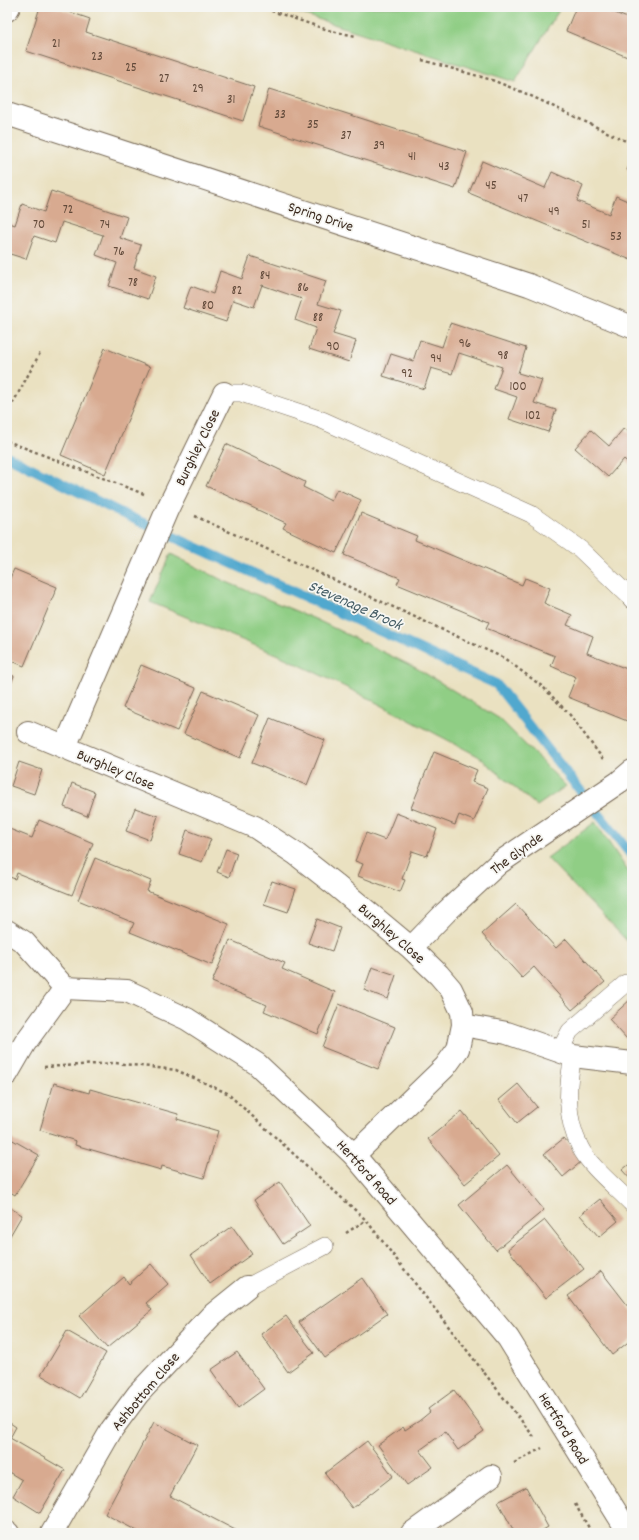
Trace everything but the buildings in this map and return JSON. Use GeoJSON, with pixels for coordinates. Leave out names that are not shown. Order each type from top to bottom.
{"type":"FeatureCollection","features":[{"type":"Feature","properties":{"kind":"street","name":"Spring Drive"},"geometry":{"type":"LineString","coordinates":[[7,114],[529,285],[632,327]]}},
{"type":"Feature","properties":{"kind":"street","name":"Burghley Close"},"geometry":{"type":"LineString","coordinates":[[224,393],[168,507],[64,747],[255,827],[296,854],[411,948],[451,989],[462,1012],[463,1025],[458,1049],[445,1067],[354,1155]]}},
{"type":"Feature","properties":{"kind":"street"},"geometry":{"type":"LineString","coordinates":[[28,732],[64,747]]}},
{"type":"Feature","properties":{"kind":"street","name":"The Glynde"},"geometry":{"type":"LineString","coordinates":[[411,948],[446,912],[499,863],[622,779]]}},
{"type":"Feature","properties":{"kind":"street"},"geometry":{"type":"LineString","coordinates":[[7,931],[24,942],[65,988],[25,1043],[7,1074]]}},
{"type":"Feature","properties":{"kind":"street","name":"Hertford Road"},"geometry":{"type":"LineString","coordinates":[[65,988],[128,991],[187,1019],[257,1064],[354,1155],[508,1338],[629,1533]]}},
{"type":"Feature","properties":{"kind":"street"},"geometry":{"type":"LineString","coordinates":[[463,1025],[507,1033],[566,1054],[632,1063]]}},
{"type":"Feature","properties":{"kind":"street","name":"Ashbottom Close"},"geometry":{"type":"LineString","coordinates":[[52,1533],[112,1429],[138,1394],[211,1316],[247,1287]]}},
{"type":"Feature","properties":{"kind":"street"},"geometry":{"type":"LineString","coordinates":[[412,1533],[491,1476]]}},
{"type":"Feature","properties":{"kind":"lane"},"geometry":{"type":"LineString","coordinates":[[224,393],[241,393],[322,420],[531,514],[580,549],[632,600]]}},
{"type":"Feature","properties":{"kind":"lane"},"geometry":{"type":"LineString","coordinates":[[626,983],[570,1032],[566,1054],[568,1109],[572,1128],[580,1148],[591,1163],[632,1204]]}},
{"type":"Feature","properties":{"kind":"lane"},"geometry":{"type":"LineString","coordinates":[[247,1287],[325,1246]]}},
{"type":"Feature","properties":{"kind":"path"},"geometry":{"type":"LineString","coordinates":[[260,7],[330,31],[356,36]]}},
{"type":"Feature","properties":{"kind":"path"},"geometry":{"type":"LineString","coordinates":[[422,60],[492,80],[527,94],[632,144]]}},
{"type":"Feature","properties":{"kind":"path"},"geometry":{"type":"LineString","coordinates":[[7,414],[40,353]]}},
{"type":"Feature","properties":{"kind":"path"},"geometry":{"type":"LineString","coordinates":[[7,440],[168,507],[504,658],[543,687],[570,714],[622,779]]}},
{"type":"Feature","properties":{"kind":"green space"},"geometry":{"type":"Polygon","coordinates":[[[280,7],[561,7],[515,82],[280,7]]]}},
{"type":"Feature","properties":{"kind":"green space"},"geometry":{"type":"Polygon","coordinates":[[[171,554],[224,581],[315,619],[418,669],[500,719],[566,786],[537,806],[478,756],[360,694],[283,657],[150,602],[171,554]]]}},
{"type":"Feature","properties":{"kind":"green space"},"geometry":{"type":"Polygon","coordinates":[[[595,822],[632,877],[632,946],[547,858],[595,822]]]}},
{"type":"Feature","properties":{"kind":"waterway","name":"Stevenage Brook"},"geometry":{"type":"LineString","coordinates":[[7,456],[119,512],[496,684],[632,856]]}}]}
